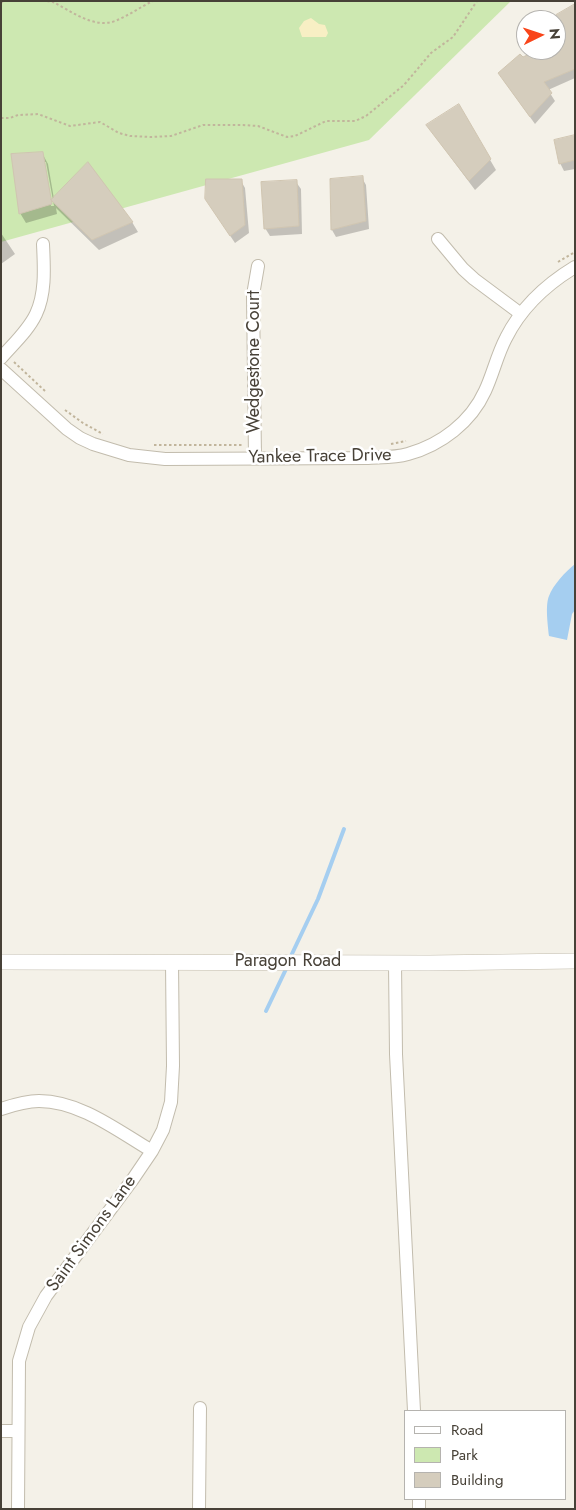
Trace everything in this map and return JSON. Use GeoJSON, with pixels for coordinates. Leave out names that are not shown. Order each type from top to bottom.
{"type":"FeatureCollection","features":[{"type":"Feature","properties":{"kind":"street"},"geometry":{"type":"LineString","coordinates":[[438,239],[474,279],[521,314]]}},
{"type":"Feature","properties":{"kind":"street"},"geometry":{"type":"LineString","coordinates":[[3,355],[28,327],[40,304],[43,285],[43,244]]}},
{"type":"Feature","properties":{"kind":"street","name":"Wedgestone Court"},"geometry":{"type":"LineString","coordinates":[[255,452],[253,295],[258,266]]}},
{"type":"Feature","properties":{"kind":"street","name":"Yankee Trace Drive"},"geometry":{"type":"LineString","coordinates":[[1,369],[67,429],[93,444],[129,455],[165,459],[255,452],[366,458],[396,456],[422,450],[442,439],[465,421],[485,391],[505,339],[521,314],[546,288],[575,267]]}},
{"type":"Feature","properties":{"kind":"street","name":"Paragon Road"},"geometry":{"type":"LineString","coordinates":[[1,962],[395,963],[575,961]]}},
{"type":"Feature","properties":{"kind":"street","name":"Saint Simons Lane"},"geometry":{"type":"LineString","coordinates":[[18,1509],[20,1361],[29,1327],[46,1296],[152,1151],[163,1130],[171,1102],[173,1066],[172,962]]}},
{"type":"Feature","properties":{"kind":"street"},"geometry":{"type":"LineString","coordinates":[[395,963],[397,1063],[414,1410]]}},
{"type":"Feature","properties":{"kind":"street"},"geometry":{"type":"LineString","coordinates":[[1,1109],[17,1104],[39,1101],[66,1104],[91,1115],[152,1151]]}},
{"type":"Feature","properties":{"kind":"street"},"geometry":{"type":"LineString","coordinates":[[199,1509],[200,1408]]}},
{"type":"Feature","properties":{"kind":"street"},"geometry":{"type":"LineString","coordinates":[[1,1431],[18,1431]]}},
{"type":"Feature","properties":{"kind":"path"},"geometry":{"type":"LineString","coordinates":[[47,1],[53,2],[88,20],[106,23],[115,21],[153,1]]}},
{"type":"Feature","properties":{"kind":"path"},"geometry":{"type":"LineString","coordinates":[[1,118],[10,118],[18,114],[38,114],[70,126],[100,122],[124,134],[151,138],[171,136],[203,125],[258,126],[288,137],[294,136],[326,121],[355,121],[366,116],[404,85],[431,53],[453,37],[477,1]]}},
{"type":"Feature","properties":{"kind":"path"},"geometry":{"type":"LineString","coordinates":[[555,265],[575,252]]}},
{"type":"Feature","properties":{"kind":"path"},"geometry":{"type":"LineString","coordinates":[[3,355],[47,393]]}},
{"type":"Feature","properties":{"kind":"path"},"geometry":{"type":"LineString","coordinates":[[65,409],[83,423],[105,434]]}},
{"type":"Feature","properties":{"kind":"path"},"geometry":{"type":"LineString","coordinates":[[389,444],[411,440]]}},
{"type":"Feature","properties":{"kind":"path"},"geometry":{"type":"LineString","coordinates":[[148,444],[255,452]]}},
{"type":"Feature","properties":{"kind":"green space"},"geometry":{"type":"Polygon","coordinates":[[[1,1],[511,1],[369,140],[1,242],[1,1]]]}},
{"type":"Feature","properties":{"kind":"sand"},"geometry":{"type":"Polygon","coordinates":[[[311,18],[319,24],[325,25],[328,33],[326,37],[302,37],[299,28],[304,21],[311,18]]]}},
{"type":"Feature","properties":{"kind":"water"},"geometry":{"type":"Polygon","coordinates":[[[575,564],[575,610],[572,614],[567,640],[549,636],[547,610],[549,596],[560,578],[575,564]]]}},
{"type":"Feature","properties":{"kind":"building"},"geometry":{"type":"Polygon","coordinates":[[[575,4],[575,69],[544,82],[552,93],[530,117],[498,73],[516,57],[516,60],[566,60],[565,10],[575,4]]]}},
{"type":"Feature","properties":{"kind":"building"},"geometry":{"type":"Polygon","coordinates":[[[459,104],[491,159],[469,181],[426,125],[459,104]]]}},
{"type":"Feature","properties":{"kind":"building"},"geometry":{"type":"Polygon","coordinates":[[[575,135],[575,160],[559,164],[554,140],[575,135]]]}},
{"type":"Feature","properties":{"kind":"building"},"geometry":{"type":"Polygon","coordinates":[[[43,152],[52,204],[19,214],[11,154],[43,152]]]}},
{"type":"Feature","properties":{"kind":"building"},"geometry":{"type":"Polygon","coordinates":[[[88,162],[133,222],[92,240],[51,200],[88,162]]]}},
{"type":"Feature","properties":{"kind":"building"},"geometry":{"type":"Polygon","coordinates":[[[363,176],[366,221],[331,230],[330,179],[363,176]]]}},
{"type":"Feature","properties":{"kind":"building"},"geometry":{"type":"Polygon","coordinates":[[[206,179],[242,179],[245,225],[230,236],[205,199],[206,179]]]}},
{"type":"Feature","properties":{"kind":"building"},"geometry":{"type":"Polygon","coordinates":[[[297,180],[299,226],[264,229],[261,182],[297,180]]]}},
{"type":"Feature","properties":{"kind":"waterway"},"geometry":{"type":"LineString","coordinates":[[290,958],[318,899],[344,829]]}},
{"type":"Feature","properties":{"kind":"waterway"},"geometry":{"type":"LineString","coordinates":[[266,1011],[287,967]]}}]}
